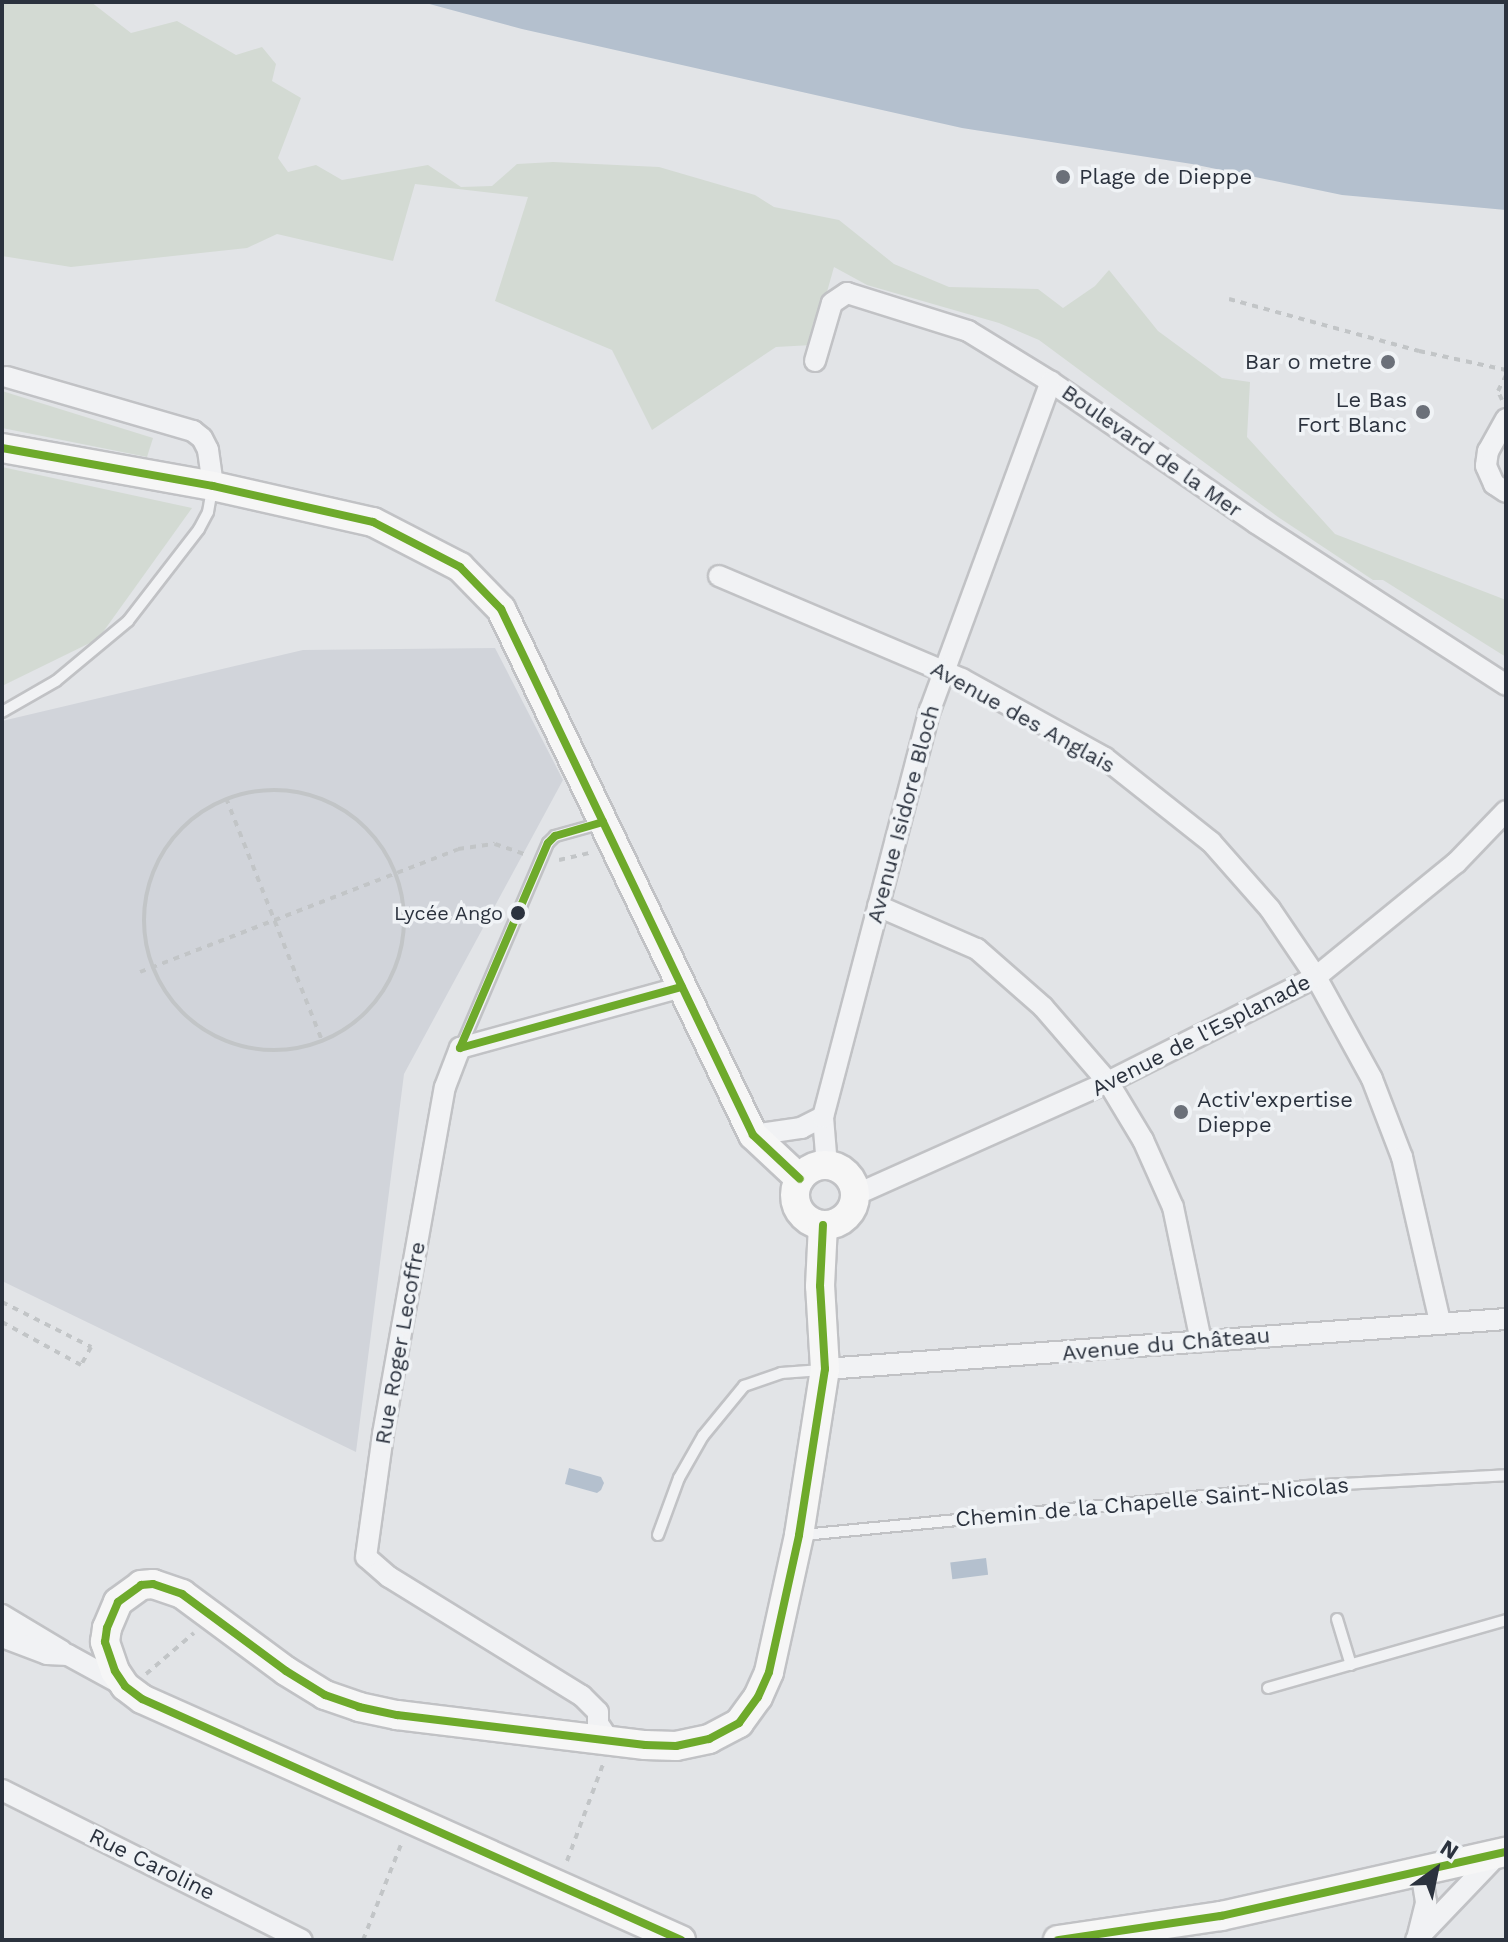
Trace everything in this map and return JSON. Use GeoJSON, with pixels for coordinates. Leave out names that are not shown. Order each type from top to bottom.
{"type":"FeatureCollection","features":[{"type":"Feature","properties":{"kind":"main road"},"geometry":{"type":"LineString","coordinates":[[2,448],[213,486],[373,522],[460,567],[501,609],[753,1135],[800,1179]]}},
{"type":"Feature","properties":{"kind":"main road"},"geometry":{"type":"LineString","coordinates":[[827,1166],[835,1167],[850,1178],[855,1195],[849,1214],[842,1220],[823,1225],[805,1216],[796,1199],[800,1179],[816,1167],[827,1166]]}},
{"type":"Feature","properties":{"kind":"main road"},"geometry":{"type":"LineString","coordinates":[[681,1940],[162,1710],[128,1678],[105,1642],[112,1615],[128,1592],[153,1584],[182,1594],[286,1671],[325,1695],[397,1715],[611,1743],[676,1746],[709,1739],[739,1723],[758,1697],[769,1672],[799,1535],[825,1369],[820,1286],[823,1225]]}},
{"type":"Feature","properties":{"kind":"main road"},"geometry":{"type":"LineString","coordinates":[[1058,1940],[1221,1916],[1502,1853]]}},
{"type":"Feature","properties":{"kind":"street","name":"Boulevard de la Mer"},"geometry":{"type":"LineString","coordinates":[[815,361],[832,303],[847,293],[968,331],[1051,382],[1256,523],[1506,685]]}},
{"type":"Feature","properties":{"kind":"street"},"geometry":{"type":"LineString","coordinates":[[7,377],[193,431],[208,450],[213,486]]}},
{"type":"Feature","properties":{"kind":"street","name":"Avenue Isidore Bloch"},"geometry":{"type":"LineString","coordinates":[[827,1166],[823,1117],[943,671],[1051,382]]}},
{"type":"Feature","properties":{"kind":"street"},"geometry":{"type":"LineString","coordinates":[[1505,415],[1488,451],[1486,466],[1494,484],[1506,492]]}},
{"type":"Feature","properties":{"kind":"street","name":"Avenue des Anglais"},"geometry":{"type":"LineString","coordinates":[[719,576],[943,671],[1105,758],[1211,842],[1270,909],[1316,977],[1372,1079],[1402,1157],[1440,1322]]}},
{"type":"Feature","properties":{"kind":"street","name":"Avenue de l'Esplanade"},"geometry":{"type":"LineString","coordinates":[[855,1195],[1108,1082],[1316,977],[1456,863],[1506,811]]}},
{"type":"Feature","properties":{"kind":"street"},"geometry":{"type":"LineString","coordinates":[[878,906],[977,949],[1043,1007],[1108,1082],[1143,1140],[1173,1207],[1201,1341]]}},
{"type":"Feature","properties":{"kind":"street"},"geometry":{"type":"LineString","coordinates":[[460,1048],[682,987]]}},
{"type":"Feature","properties":{"kind":"street","name":"Rue Roger Lecoffre"},"geometry":{"type":"LineString","coordinates":[[460,1048],[445,1087],[383,1434],[366,1557],[389,1577],[582,1696],[598,1712],[598,1724],[611,1743]]}},
{"type":"Feature","properties":{"kind":"street"},"geometry":{"type":"LineString","coordinates":[[753,1135],[789,1132],[823,1117]]}},
{"type":"Feature","properties":{"kind":"street","name":"Avenue du Château"},"geometry":{"type":"LineString","coordinates":[[825,1369],[1506,1319]]}},
{"type":"Feature","properties":{"kind":"street"},"geometry":{"type":"LineString","coordinates":[[2,1615],[68,1655],[128,1678]]}},
{"type":"Feature","properties":{"kind":"street"},"geometry":{"type":"LineString","coordinates":[[2,1637],[47,1654],[68,1655]]}},
{"type":"Feature","properties":{"kind":"street","name":"Rue Caroline"},"geometry":{"type":"LineString","coordinates":[[2,1790],[301,1940]]}},
{"type":"Feature","properties":{"kind":"street"},"geometry":{"type":"LineString","coordinates":[[1416,1939],[1502,1853]]}},
{"type":"Feature","properties":{"kind":"street"},"geometry":{"type":"LineString","coordinates":[[1416,1939],[1426,1902],[1421,1872]]}},
{"type":"Feature","properties":{"kind":"lane"},"geometry":{"type":"LineString","coordinates":[[2,712],[56,681],[128,621],[199,529],[208,512],[213,486]]}},
{"type":"Feature","properties":{"kind":"lane"},"geometry":{"type":"LineString","coordinates":[[460,1048],[539,860],[555,836],[609,834]]}},
{"type":"Feature","properties":{"kind":"lane"},"geometry":{"type":"LineString","coordinates":[[658,1535],[685,1468],[720,1411],[744,1386],[781,1373],[825,1369]]}},
{"type":"Feature","properties":{"kind":"lane","name":"Chemin de la Chapelle Saint-Nicolas"},"geometry":{"type":"LineString","coordinates":[[799,1535],[1306,1486],[1506,1475]]}},
{"type":"Feature","properties":{"kind":"lane"},"geometry":{"type":"LineString","coordinates":[[1337,1619],[1351,1665]]}},
{"type":"Feature","properties":{"kind":"lane"},"geometry":{"type":"LineString","coordinates":[[1268,1688],[1506,1620]]}},
{"type":"Feature","properties":{"kind":"path"},"geometry":{"type":"LineString","coordinates":[[1229,299],[1506,373],[1498,391],[1505,415]]}},
{"type":"Feature","properties":{"kind":"path"},"geometry":{"type":"LineString","coordinates":[[270,790],[293,790],[325,800],[355,817],[371,833],[395,871],[404,904],[404,927],[394,972],[368,1009],[352,1025],[322,1041],[293,1049],[264,1050],[235,1045],[208,1033],[185,1015],[166,993],[152,967],[144,923],[145,900],[154,868],[172,838],[196,815],[226,798],[270,790]]}},
{"type":"Feature","properties":{"kind":"path"},"geometry":{"type":"LineString","coordinates":[[226,798],[322,1041]]}},
{"type":"Feature","properties":{"kind":"path"},"geometry":{"type":"LineString","coordinates":[[140,972],[458,849],[495,844],[549,862],[609,834]]}},
{"type":"Feature","properties":{"kind":"path"},"geometry":{"type":"LineString","coordinates":[[2,1302],[91,1347],[81,1365],[2,1322]]}},
{"type":"Feature","properties":{"kind":"path"},"geometry":{"type":"LineString","coordinates":[[128,1678],[192,1635]]}},
{"type":"Feature","properties":{"kind":"path"},"geometry":{"type":"LineString","coordinates":[[558,1886],[611,1743]]}},
{"type":"Feature","properties":{"kind":"path"},"geometry":{"type":"LineString","coordinates":[[363,1940],[411,1821]]}},
{"type":"Feature","properties":{"kind":"shaded area"},"geometry":{"type":"Polygon","coordinates":[[[2,2],[91,2],[131,33],[177,21],[236,55],[262,47],[276,64],[272,81],[301,98],[278,158],[288,172],[316,165],[342,180],[428,165],[461,187],[492,186],[517,164],[553,162],[659,167],[755,195],[774,207],[839,220],[894,264],[949,287],[1038,289],[1063,308],[1095,286],[1109,270],[1158,331],[1222,378],[1250,382],[1247,437],[1335,534],[1506,600],[1506,657],[1383,580],[1373,580],[1278,517],[1039,340],[999,323],[867,285],[834,267],[812,345],[776,347],[652,430],[612,350],[495,301],[528,197],[415,184],[393,261],[277,234],[247,248],[71,267],[2,256],[2,2]]]}},
{"type":"Feature","properties":{"kind":"shaded area"},"geometry":{"type":"Polygon","coordinates":[[[2,391],[153,438],[147,457],[2,428],[2,391]]]}},
{"type":"Feature","properties":{"kind":"shaded area"},"geometry":{"type":"Polygon","coordinates":[[[2,467],[192,508],[98,639],[2,686],[2,467]]]}},
{"type":"Feature","properties":{"kind":"shaded area"},"geometry":{"type":"Polygon","coordinates":[[[495,648],[563,780],[404,1074],[356,1452],[2,1281],[2,721],[303,650],[495,648]]]}},
{"type":"Feature","properties":{"kind":"water"},"geometry":{"type":"Polygon","coordinates":[[[422,2],[1506,2],[1506,210],[1342,195],[1192,164],[962,128],[522,29],[422,2]]]}},
{"type":"Feature","properties":{"kind":"water"},"geometry":{"type":"Polygon","coordinates":[[[569,1468],[601,1477],[604,1483],[601,1490],[597,1493],[565,1484],[569,1468]]]}},
{"type":"Feature","properties":{"kind":"water"},"geometry":{"type":"Polygon","coordinates":[[[986,1558],[988,1575],[952,1579],[950,1562],[986,1558]]]}},
{"type":"Feature","properties":{"kind":"transit line"},"geometry":{"type":"LineString","coordinates":[[2,448],[213,486],[373,522],[460,567],[501,609],[753,1135],[800,1179]]}},
{"type":"Feature","properties":{"kind":"transit line"},"geometry":{"type":"LineString","coordinates":[[460,1048],[548,843],[555,836],[603,822]]}},
{"type":"Feature","properties":{"kind":"transit line"},"geometry":{"type":"LineString","coordinates":[[460,1048],[682,987]]}},
{"type":"Feature","properties":{"kind":"transit line"},"geometry":{"type":"LineString","coordinates":[[681,1940],[142,1699],[125,1686],[115,1671],[105,1642],[107,1628],[118,1602],[141,1585],[153,1584],[182,1594],[286,1671],[325,1695],[359,1707],[397,1715],[645,1745],[676,1746],[709,1739],[739,1723],[758,1697],[769,1672],[799,1535],[825,1369],[820,1286],[823,1225]]}},
{"type":"Feature","properties":{"kind":"transit line"},"geometry":{"type":"LineString","coordinates":[[1058,1940],[1221,1916],[1506,1852]]}},
{"type":"Feature","properties":{"kind":"place","name":"Plage de Dieppe"},"geometry":{"type":"Point","coordinates":[1063,177]}},
{"type":"Feature","properties":{"kind":"place","name":"Bar o metre"},"geometry":{"type":"Point","coordinates":[1388,362]}},
{"type":"Feature","properties":{"kind":"place","name":"Le Bas Fort Blanc"},"geometry":{"type":"Point","coordinates":[1423,412]}},
{"type":"Feature","properties":{"kind":"place","name":"Lycée Ango"},"geometry":{"type":"Point","coordinates":[518,913]}},
{"type":"Feature","properties":{"kind":"place","name":"Activ'expertise Dieppe"},"geometry":{"type":"Point","coordinates":[1181,1112]}}]}
